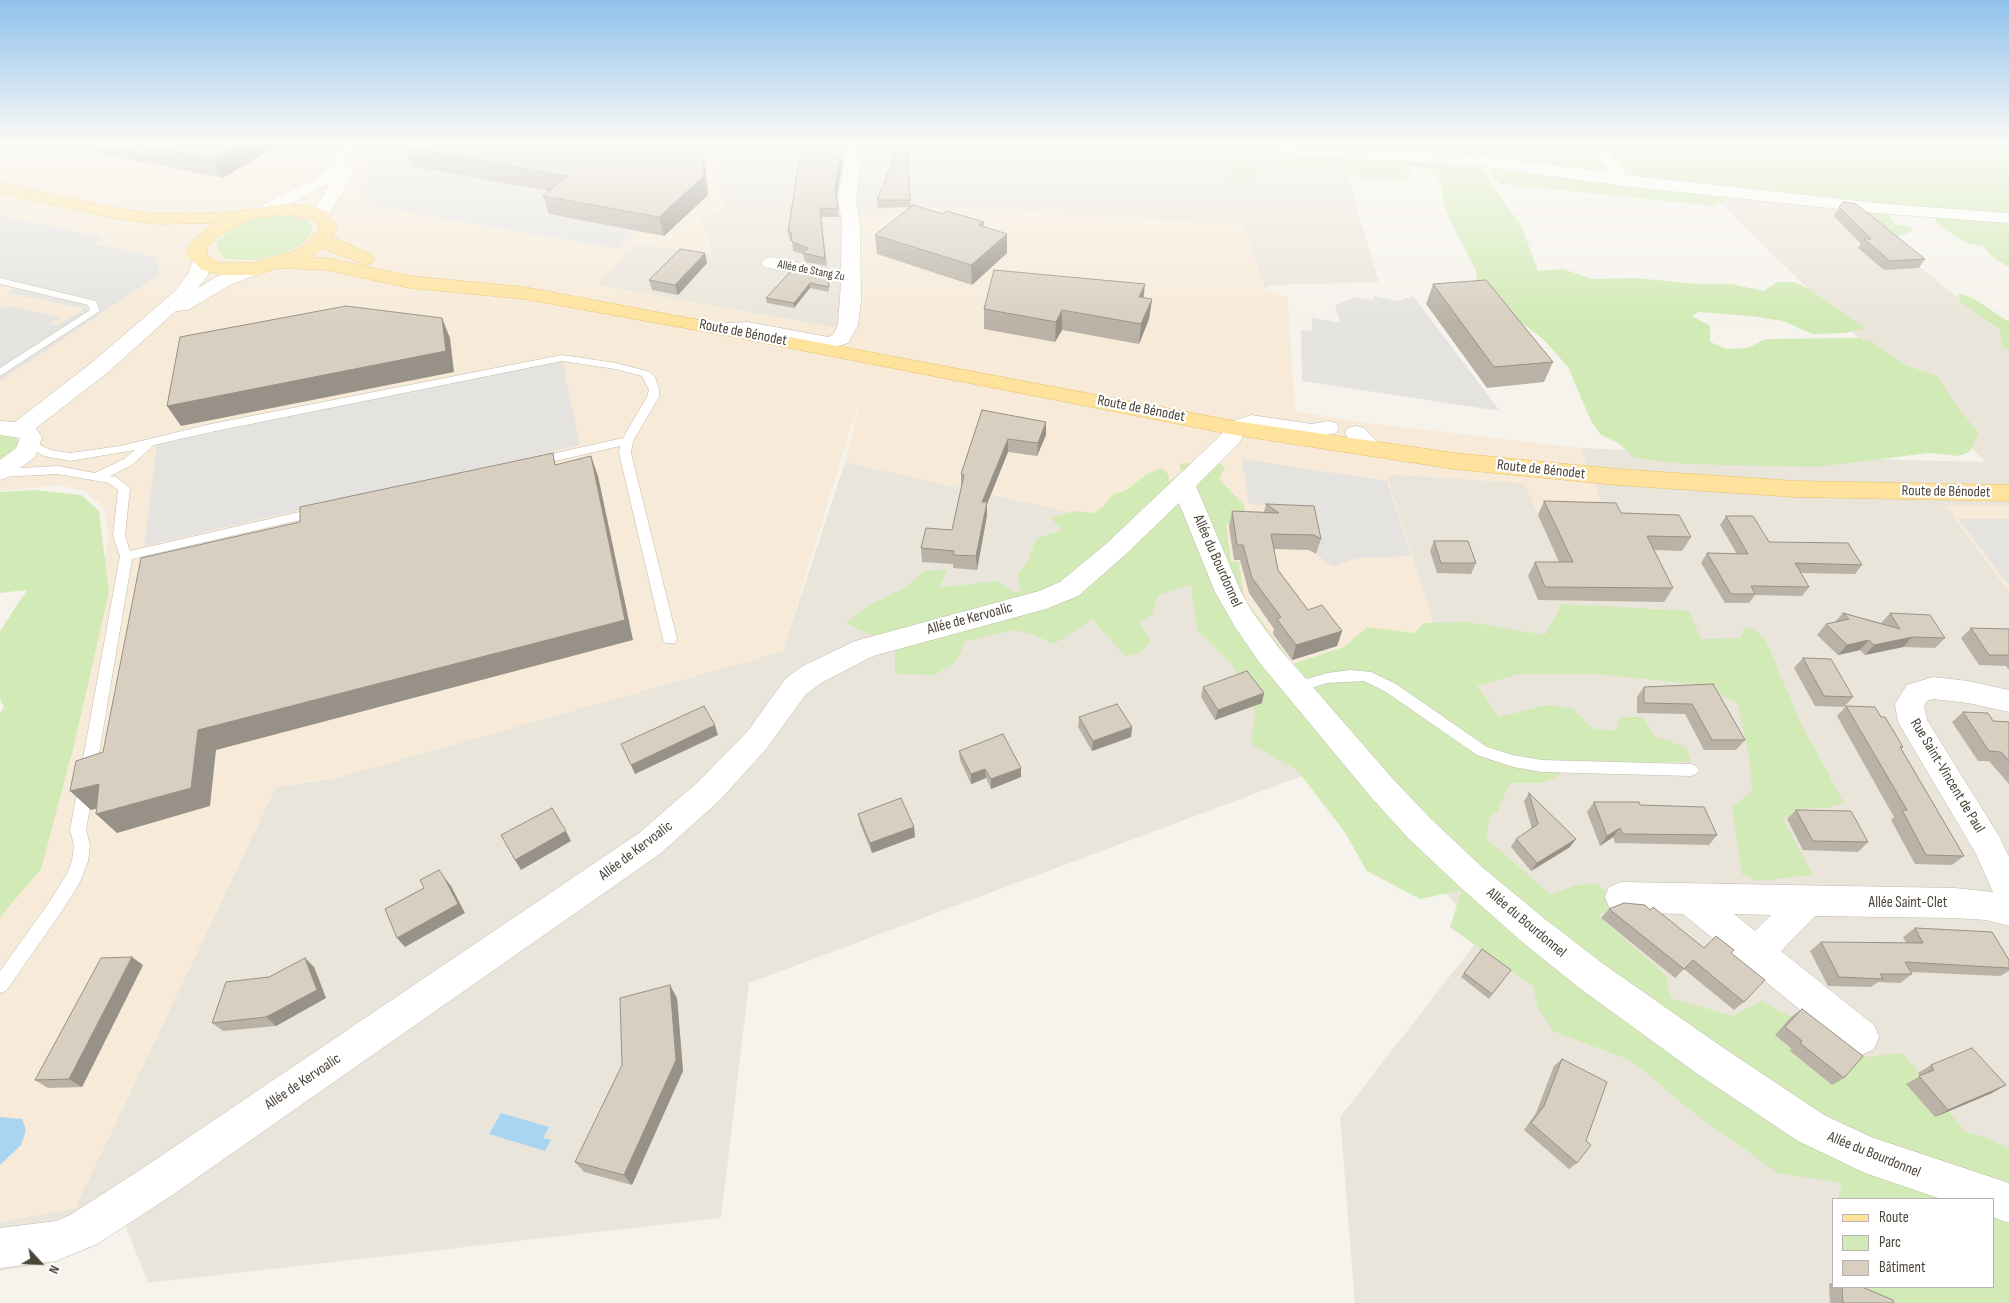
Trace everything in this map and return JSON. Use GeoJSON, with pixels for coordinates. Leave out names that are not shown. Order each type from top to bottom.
{"type":"FeatureCollection","features":[{"type":"Feature","properties":{"kind":"main road"},"geometry":{"type":"LineString","coordinates":[[68,203],[114,213],[157,219],[242,216],[264,211],[296,209],[320,215],[328,226],[323,240],[299,256],[281,263],[255,269],[222,269],[157,219]]}},
{"type":"Feature","properties":{"kind":"main road"},"geometry":{"type":"LineString","coordinates":[[200,253],[214,230],[242,216]]}},
{"type":"Feature","properties":{"kind":"main road","name":"Route de Bénodet"},"geometry":{"type":"LineString","coordinates":[[323,240],[361,258],[409,269],[494,275],[1328,428],[1364,441],[1463,462],[1707,484],[1796,489],[2009,493]]}},
{"type":"Feature","properties":{"kind":"main road","name":"Route de Bénodet"},"geometry":{"type":"LineString","coordinates":[[281,263],[327,264],[404,281],[524,293],[718,328],[1235,428],[1704,470],[1879,476],[2009,476]]}},
{"type":"Feature","properties":{"kind":"street"},"geometry":{"type":"LineString","coordinates":[[264,211],[280,203]]}},
{"type":"Feature","properties":{"kind":"street"},"geometry":{"type":"LineString","coordinates":[[320,215],[327,203]]}},
{"type":"Feature","properties":{"kind":"street","name":"Allée de Stang Zu"},"geometry":{"type":"LineString","coordinates":[[841,339],[846,332],[850,319],[851,224],[848,203]]}},
{"type":"Feature","properties":{"kind":"street"},"geometry":{"type":"LineString","coordinates":[[1831,203],[2009,218]]}},
{"type":"Feature","properties":{"kind":"street"},"geometry":{"type":"LineString","coordinates":[[0,472],[20,460],[17,434],[125,346],[195,280],[200,270],[200,253]]}},
{"type":"Feature","properties":{"kind":"street","name":"Allée de Stang Zu"},"geometry":{"type":"LineString","coordinates":[[771,263],[851,279]]}},
{"type":"Feature","properties":{"kind":"street"},"geometry":{"type":"LineString","coordinates":[[125,346],[202,293],[225,280],[255,269]]}},
{"type":"Feature","properties":{"kind":"street"},"geometry":{"type":"LineString","coordinates":[[718,328],[748,328],[829,343],[841,339],[844,348],[861,356]]}},
{"type":"Feature","properties":{"kind":"street"},"geometry":{"type":"LineString","coordinates":[[1235,428],[1251,422],[1312,432],[1328,428]]}},
{"type":"Feature","properties":{"kind":"street","name":"Allée de Kervoalic"},"geometry":{"type":"LineString","coordinates":[[0,1248],[56,1241],[84,1230],[157,1182],[650,843],[710,792],[757,740],[796,686],[812,674],[858,651],[889,640],[1046,599],[1069,589],[1099,565],[1231,438],[1235,428]]}},
{"type":"Feature","properties":{"kind":"street","name":"Allée du Bourdonnel"},"geometry":{"type":"LineString","coordinates":[[1183,484],[1228,592],[1244,620],[1295,688],[1381,787],[1444,852],[1534,930],[1648,1017],[1779,1109],[1837,1142],[1865,1154],[2009,1203]]}},
{"type":"Feature","properties":{"kind":"street","name":"Rue Saint-Vincent de Paul"},"geometry":{"type":"LineString","coordinates":[[2009,701],[1968,692],[1933,688],[1917,693],[1909,704],[1913,722],[1999,846],[2009,891]]}},
{"type":"Feature","properties":{"kind":"street","name":"Allée Saint-Clet"},"geometry":{"type":"LineString","coordinates":[[1621,897],[1807,902],[1955,903],[1986,906],[2009,911]]}},
{"type":"Feature","properties":{"kind":"street"},"geometry":{"type":"LineString","coordinates":[[1690,899],[1861,1036]]}},
{"type":"Feature","properties":{"kind":"street"},"geometry":{"type":"LineString","coordinates":[[1756,953],[1807,902]]}},
{"type":"Feature","properties":{"kind":"lane"},"geometry":{"type":"LineString","coordinates":[[0,281],[92,303],[95,311],[0,373]]}},
{"type":"Feature","properties":{"kind":"lane"},"geometry":{"type":"LineString","coordinates":[[17,434],[48,453],[70,457],[149,444],[211,428],[562,358],[616,366],[646,374],[650,377],[654,397],[627,441],[625,453],[670,639]]}},
{"type":"Feature","properties":{"kind":"lane"},"geometry":{"type":"LineString","coordinates":[[525,464],[627,441]]}},
{"type":"Feature","properties":{"kind":"lane"},"geometry":{"type":"LineString","coordinates":[[100,476],[128,462],[149,444]]}},
{"type":"Feature","properties":{"kind":"lane"},"geometry":{"type":"LineString","coordinates":[[0,472],[58,470],[100,476],[112,480],[124,488],[119,536],[126,556],[78,830],[82,845],[80,860],[74,877],[56,906],[0,985]]}},
{"type":"Feature","properties":{"kind":"lane"},"geometry":{"type":"LineString","coordinates":[[126,556],[327,509]]}},
{"type":"Feature","properties":{"kind":"lane"},"geometry":{"type":"LineString","coordinates":[[1295,688],[1327,678],[1351,675],[1366,676],[1390,688],[1454,734],[1482,751],[1513,761],[1542,766],[1690,770]]}},
{"type":"Feature","properties":{"kind":"shaded area"},"geometry":{"type":"Polygon","coordinates":[[[0,203],[724,203],[725,212],[700,216],[713,255],[639,244],[597,285],[855,331],[859,215],[899,213],[901,206],[918,205],[920,208],[1076,214],[1245,225],[1264,288],[1288,297],[1295,411],[1367,423],[1581,448],[1597,492],[1649,602],[1576,601],[1524,483],[1387,474],[1443,655],[1293,674],[1229,577],[1203,481],[1230,450],[1211,445],[1120,523],[845,462],[863,387],[783,651],[339,777],[276,787],[75,1208],[0,1222],[0,881],[104,565],[108,536],[104,507],[87,492],[60,485],[0,491],[0,203]]]}},
{"type":"Feature","properties":{"kind":"shaded area"},"geometry":{"type":"Polygon","coordinates":[[[369,203],[587,203],[637,231],[618,249],[367,205],[369,203]]]}},
{"type":"Feature","properties":{"kind":"shaded area"},"geometry":{"type":"Polygon","coordinates":[[[703,203],[1356,203],[1379,282],[1273,285],[1264,288],[1244,225],[1076,214],[920,208],[899,213],[859,215],[855,331],[596,285],[639,244],[713,254],[700,215],[703,203]]]}},
{"type":"Feature","properties":{"kind":"shaded area"},"geometry":{"type":"Polygon","coordinates":[[[1720,203],[1789,203],[1847,208],[2009,339],[2009,505],[1945,505],[2009,592],[2009,1303],[1355,1303],[1340,1117],[1482,935],[1334,764],[749,983],[721,1218],[148,1283],[124,1222],[90,1248],[47,1264],[0,1271],[0,1222],[75,1208],[276,787],[332,779],[783,651],[845,462],[1120,523],[1211,445],[1231,450],[1443,655],[1386,474],[1524,483],[1597,492],[1581,448],[1743,456],[1986,462],[1720,203]]]}},
{"type":"Feature","properties":{"kind":"shaded area"},"geometry":{"type":"Polygon","coordinates":[[[0,216],[104,237],[94,244],[156,257],[160,274],[0,381],[0,309],[9,306],[60,317],[50,324],[58,325],[82,311],[82,308],[7,293],[14,288],[0,285],[0,216]]]}},
{"type":"Feature","properties":{"kind":"shaded area"},"geometry":{"type":"Polygon","coordinates":[[[1374,296],[1398,301],[1413,296],[1500,411],[1302,381],[1301,330],[1312,331],[1312,318],[1340,323],[1335,305],[1357,297],[1373,300],[1374,296]]]}},
{"type":"Feature","properties":{"kind":"shaded area"},"geometry":{"type":"Polygon","coordinates":[[[562,360],[580,445],[144,546],[157,444],[562,360]]]}},
{"type":"Feature","properties":{"kind":"shaded area"},"geometry":{"type":"Polygon","coordinates":[[[1242,459],[1387,481],[1411,556],[1358,558],[1334,566],[1325,562],[1316,553],[1307,509],[1249,504],[1242,459]]]}},
{"type":"Feature","properties":{"kind":"shaded area"},"geometry":{"type":"Polygon","coordinates":[[[1945,505],[2009,505],[2009,592],[1945,505]]]}},
{"type":"Feature","properties":{"kind":"shaded area"},"geometry":{"type":"Polygon","coordinates":[[[1958,519],[2009,519],[2009,585],[1958,519]]]}},
{"type":"Feature","properties":{"kind":"green space"},"geometry":{"type":"Polygon","coordinates":[[[1444,203],[1505,203],[1521,225],[1538,271],[1563,269],[1592,279],[1635,278],[1698,284],[1731,284],[1764,291],[1777,282],[1794,282],[1809,289],[1864,328],[1846,333],[1813,334],[1783,321],[1750,316],[1698,312],[1692,316],[1710,326],[1710,342],[1727,349],[1748,348],[1765,339],[1860,338],[1874,343],[1905,365],[1939,377],[1952,400],[1979,434],[1969,452],[1959,456],[1929,453],[1817,467],[1684,464],[1635,458],[1618,443],[1601,435],[1592,423],[1568,367],[1544,340],[1497,303],[1476,282],[1477,273],[1445,210],[1444,203]]]}},
{"type":"Feature","properties":{"kind":"green space"},"geometry":{"type":"Polygon","coordinates":[[[1684,203],[1720,203],[1715,206],[1684,203]]]}},
{"type":"Feature","properties":{"kind":"green space"},"geometry":{"type":"Polygon","coordinates":[[[1810,203],[2009,203],[2009,268],[1989,254],[1983,246],[1966,243],[1939,225],[1933,217],[1888,213],[1895,224],[1910,227],[1914,231],[1897,236],[1875,234],[1841,208],[1810,203]]]}},
{"type":"Feature","properties":{"kind":"green space"},"geometry":{"type":"Polygon","coordinates":[[[291,216],[307,221],[312,226],[311,234],[303,243],[287,252],[258,260],[230,259],[224,257],[217,250],[218,241],[232,229],[253,220],[291,216]]]}},
{"type":"Feature","properties":{"kind":"green space"},"geometry":{"type":"Polygon","coordinates":[[[1958,293],[1973,298],[2009,322],[2009,350],[2002,346],[2000,330],[1960,302],[1958,293]]]}},
{"type":"Feature","properties":{"kind":"green space"},"geometry":{"type":"Polygon","coordinates":[[[0,435],[15,437],[20,443],[19,447],[0,465],[0,435]]]}},
{"type":"Feature","properties":{"kind":"green space"},"geometry":{"type":"Polygon","coordinates":[[[1216,460],[1225,468],[1219,479],[1244,505],[1247,525],[1226,525],[1231,561],[1239,562],[1244,598],[1293,664],[1344,647],[1367,627],[1414,633],[1424,623],[1468,622],[1545,635],[1562,604],[1689,611],[1701,639],[1740,638],[1745,627],[1754,629],[1766,641],[1800,722],[1844,803],[1827,808],[1808,808],[1783,819],[1813,875],[1757,881],[1742,874],[1732,807],[1752,791],[1750,762],[1738,704],[1701,685],[1597,674],[1519,674],[1477,686],[1499,717],[1548,705],[1573,709],[1593,729],[1616,731],[1620,717],[1642,717],[1656,737],[1686,747],[1692,762],[1582,763],[1544,783],[1510,783],[1497,812],[1489,818],[1487,839],[1551,895],[1576,885],[1598,884],[1618,905],[1598,916],[1666,975],[1670,998],[1733,1016],[1761,1001],[1866,1057],[1903,1053],[1965,1132],[1982,1136],[2009,1149],[2009,1303],[1882,1303],[1863,1288],[1994,1288],[1994,1198],[1838,1198],[1842,1183],[1778,1173],[1691,1111],[1632,1061],[1553,1031],[1537,1006],[1534,987],[1450,927],[1462,890],[1420,899],[1367,871],[1344,831],[1297,770],[1251,744],[1255,713],[1232,665],[1197,630],[1191,584],[1158,595],[1152,614],[1138,622],[1151,642],[1139,654],[1125,656],[1092,619],[1054,644],[1032,634],[1014,630],[966,641],[956,662],[934,675],[895,674],[895,646],[846,623],[868,606],[902,590],[924,571],[948,570],[939,588],[997,581],[1014,592],[1021,591],[1017,576],[1028,561],[1036,539],[1062,530],[1051,518],[1075,511],[1094,513],[1103,507],[1112,495],[1125,491],[1147,474],[1161,468],[1168,474],[1171,495],[1183,477],[1179,464],[1216,460]]]}},
{"type":"Feature","properties":{"kind":"green space"},"geometry":{"type":"Polygon","coordinates":[[[35,490],[81,495],[99,511],[109,592],[74,745],[41,869],[0,917],[0,714],[4,707],[0,699],[0,631],[27,590],[0,593],[0,492],[35,490]]]}},
{"type":"Feature","properties":{"kind":"water"},"geometry":{"type":"Polygon","coordinates":[[[501,1113],[549,1127],[543,1138],[551,1140],[545,1151],[489,1134],[501,1113]]]}},
{"type":"Feature","properties":{"kind":"water"},"geometry":{"type":"Polygon","coordinates":[[[0,1117],[22,1119],[26,1130],[21,1145],[0,1165],[0,1117]]]}},
{"type":"Feature","properties":{"kind":"building"},"geometry":{"type":"Polygon","coordinates":[[[581,203],[675,203],[659,217],[581,203]]]}},
{"type":"Feature","properties":{"kind":"building"},"geometry":{"type":"Polygon","coordinates":[[[792,203],[837,203],[838,209],[820,208],[825,258],[803,253],[808,248],[792,242],[791,232],[788,232],[792,203]]]}},
{"type":"Feature","properties":{"kind":"building"},"geometry":{"type":"Polygon","coordinates":[[[1843,203],[1856,204],[1925,259],[1890,261],[1864,239],[1871,239],[1839,207],[1843,203]]]}},
{"type":"Feature","properties":{"kind":"building"},"geometry":{"type":"Polygon","coordinates":[[[913,205],[943,214],[947,211],[984,222],[979,225],[1007,234],[971,265],[875,235],[913,205]]]}},
{"type":"Feature","properties":{"kind":"building"},"geometry":{"type":"Polygon","coordinates":[[[680,249],[705,253],[675,285],[649,280],[680,249]]]}},
{"type":"Feature","properties":{"kind":"building"},"geometry":{"type":"Polygon","coordinates":[[[792,270],[828,277],[829,287],[810,283],[794,303],[766,298],[792,270]]]}},
{"type":"Feature","properties":{"kind":"building"},"geometry":{"type":"Polygon","coordinates":[[[994,270],[1145,284],[1139,297],[1152,299],[1141,324],[1062,310],[1056,322],[984,309],[994,270]]]}},
{"type":"Feature","properties":{"kind":"building"},"geometry":{"type":"Polygon","coordinates":[[[1486,280],[1553,362],[1494,367],[1433,284],[1486,280]]]}},
{"type":"Feature","properties":{"kind":"building"},"geometry":{"type":"Polygon","coordinates":[[[346,306],[442,318],[446,351],[167,406],[180,337],[346,306]]]}},
{"type":"Feature","properties":{"kind":"building"},"geometry":{"type":"Polygon","coordinates":[[[982,410],[1046,422],[1038,443],[1008,439],[982,502],[987,502],[976,556],[953,555],[954,551],[921,548],[926,528],[952,530],[964,475],[961,474],[982,410]]]}},
{"type":"Feature","properties":{"kind":"building"},"geometry":{"type":"Polygon","coordinates":[[[553,453],[555,465],[591,456],[625,620],[198,730],[191,788],[96,814],[99,784],[70,791],[76,761],[103,752],[141,558],[300,522],[300,507],[553,453]]]}},
{"type":"Feature","properties":{"kind":"building"},"geometry":{"type":"Polygon","coordinates":[[[1544,501],[1616,503],[1621,513],[1679,515],[1691,537],[1647,536],[1673,588],[1545,587],[1535,562],[1573,562],[1544,501]]]}},
{"type":"Feature","properties":{"kind":"building"},"geometry":{"type":"Polygon","coordinates":[[[1266,504],[1314,506],[1321,539],[1314,535],[1271,534],[1278,570],[1308,610],[1322,605],[1342,631],[1296,645],[1277,619],[1281,617],[1252,578],[1243,545],[1237,545],[1232,511],[1279,513],[1266,504]]]}},
{"type":"Feature","properties":{"kind":"building"},"geometry":{"type":"Polygon","coordinates":[[[1726,516],[1753,516],[1769,542],[1848,543],[1862,565],[1795,563],[1809,587],[1751,586],[1755,594],[1731,594],[1707,553],[1748,554],[1726,516]]]}},
{"type":"Feature","properties":{"kind":"building"},"geometry":{"type":"Polygon","coordinates":[[[1434,541],[1468,541],[1476,563],[1441,563],[1434,541]]]}},
{"type":"Feature","properties":{"kind":"building"},"geometry":{"type":"Polygon","coordinates":[[[1843,613],[1900,629],[1890,613],[1930,615],[1945,638],[1912,637],[1874,645],[1869,640],[1847,645],[1826,624],[1849,619],[1843,613]]]}},
{"type":"Feature","properties":{"kind":"building"},"geometry":{"type":"Polygon","coordinates":[[[1971,628],[2009,629],[2009,655],[1989,655],[1971,628]]]}},
{"type":"Feature","properties":{"kind":"building"},"geometry":{"type":"Polygon","coordinates":[[[1803,658],[1831,659],[1853,697],[1824,696],[1803,658]]]}},
{"type":"Feature","properties":{"kind":"building"},"geometry":{"type":"Polygon","coordinates":[[[1247,671],[1264,693],[1218,710],[1203,687],[1247,671]]]}},
{"type":"Feature","properties":{"kind":"building"},"geometry":{"type":"Polygon","coordinates":[[[1713,684],[1745,740],[1712,740],[1692,704],[1644,703],[1644,687],[1713,684]]]}},
{"type":"Feature","properties":{"kind":"building"},"geometry":{"type":"Polygon","coordinates":[[[1117,704],[1132,727],[1093,741],[1079,717],[1117,704]]]}},
{"type":"Feature","properties":{"kind":"building"},"geometry":{"type":"Polygon","coordinates":[[[704,706],[715,725],[631,765],[621,744],[704,706]]]}},
{"type":"Feature","properties":{"kind":"building"},"geometry":{"type":"Polygon","coordinates":[[[1846,706],[1875,707],[1881,717],[1885,717],[1903,747],[1900,747],[1964,856],[1926,855],[1902,810],[1907,810],[1846,706]]]}},
{"type":"Feature","properties":{"kind":"building"},"geometry":{"type":"Polygon","coordinates":[[[1963,712],[1988,713],[1993,721],[2009,722],[2009,761],[2001,752],[1989,751],[1963,712]]]}},
{"type":"Feature","properties":{"kind":"building"},"geometry":{"type":"Polygon","coordinates":[[[1003,734],[1021,768],[991,779],[985,769],[971,774],[959,751],[1003,734]]]}},
{"type":"Feature","properties":{"kind":"building"},"geometry":{"type":"Polygon","coordinates":[[[1529,793],[1576,839],[1537,863],[1516,839],[1538,824],[1529,793]]]}},
{"type":"Feature","properties":{"kind":"building"},"geometry":{"type":"Polygon","coordinates":[[[901,798],[914,827],[870,843],[858,814],[901,798]]]}},
{"type":"Feature","properties":{"kind":"building"},"geometry":{"type":"Polygon","coordinates":[[[1594,802],[1639,802],[1640,805],[1704,807],[1717,835],[1623,834],[1620,828],[1607,836],[1594,802]]]}},
{"type":"Feature","properties":{"kind":"building"},"geometry":{"type":"Polygon","coordinates":[[[552,808],[566,831],[515,860],[501,835],[552,808]]]}},
{"type":"Feature","properties":{"kind":"building"},"geometry":{"type":"Polygon","coordinates":[[[1796,810],[1851,811],[1868,842],[1813,841],[1796,810]]]}},
{"type":"Feature","properties":{"kind":"building"},"geometry":{"type":"Polygon","coordinates":[[[439,870],[458,904],[397,938],[385,909],[424,888],[420,880],[439,870]]]}},
{"type":"Feature","properties":{"kind":"building"},"geometry":{"type":"Polygon","coordinates":[[[1624,903],[1645,905],[1650,910],[1653,907],[1704,948],[1716,936],[1734,950],[1731,953],[1765,980],[1744,1002],[1693,960],[1684,969],[1609,909],[1624,903]]]}},
{"type":"Feature","properties":{"kind":"building"},"geometry":{"type":"Polygon","coordinates":[[[1915,928],[1992,932],[2009,960],[2009,968],[1905,962],[1912,974],[1880,974],[1883,979],[1839,977],[1821,942],[1923,943],[1915,928]]]}},
{"type":"Feature","properties":{"kind":"building"},"geometry":{"type":"Polygon","coordinates":[[[1482,949],[1511,970],[1492,994],[1464,973],[1482,949]]]}},
{"type":"Feature","properties":{"kind":"building"},"geometry":{"type":"Polygon","coordinates":[[[132,957],[69,1079],[35,1080],[101,958],[132,957]]]}},
{"type":"Feature","properties":{"kind":"building"},"geometry":{"type":"Polygon","coordinates":[[[305,958],[317,990],[266,1017],[212,1023],[226,982],[269,977],[305,958]]]}},
{"type":"Feature","properties":{"kind":"building"},"geometry":{"type":"Polygon","coordinates":[[[670,985],[676,1060],[624,1175],[575,1162],[622,1065],[620,998],[670,985]]]}},
{"type":"Feature","properties":{"kind":"building"},"geometry":{"type":"Polygon","coordinates":[[[1802,1009],[1863,1056],[1844,1078],[1800,1043],[1802,1041],[1785,1027],[1802,1009]]]}},
{"type":"Feature","properties":{"kind":"building"},"geometry":{"type":"Polygon","coordinates":[[[1972,1048],[2006,1085],[1948,1110],[1919,1076],[1934,1070],[1931,1065],[1972,1048]]]}},
{"type":"Feature","properties":{"kind":"building"},"geometry":{"type":"Polygon","coordinates":[[[1562,1059],[1607,1082],[1586,1141],[1591,1145],[1577,1163],[1531,1123],[1544,1106],[1562,1059]]]}},
{"type":"Feature","properties":{"kind":"building"},"geometry":{"type":"Polygon","coordinates":[[[1842,1288],[1864,1288],[1893,1300],[1894,1303],[1843,1303],[1842,1288]]]}}]}
